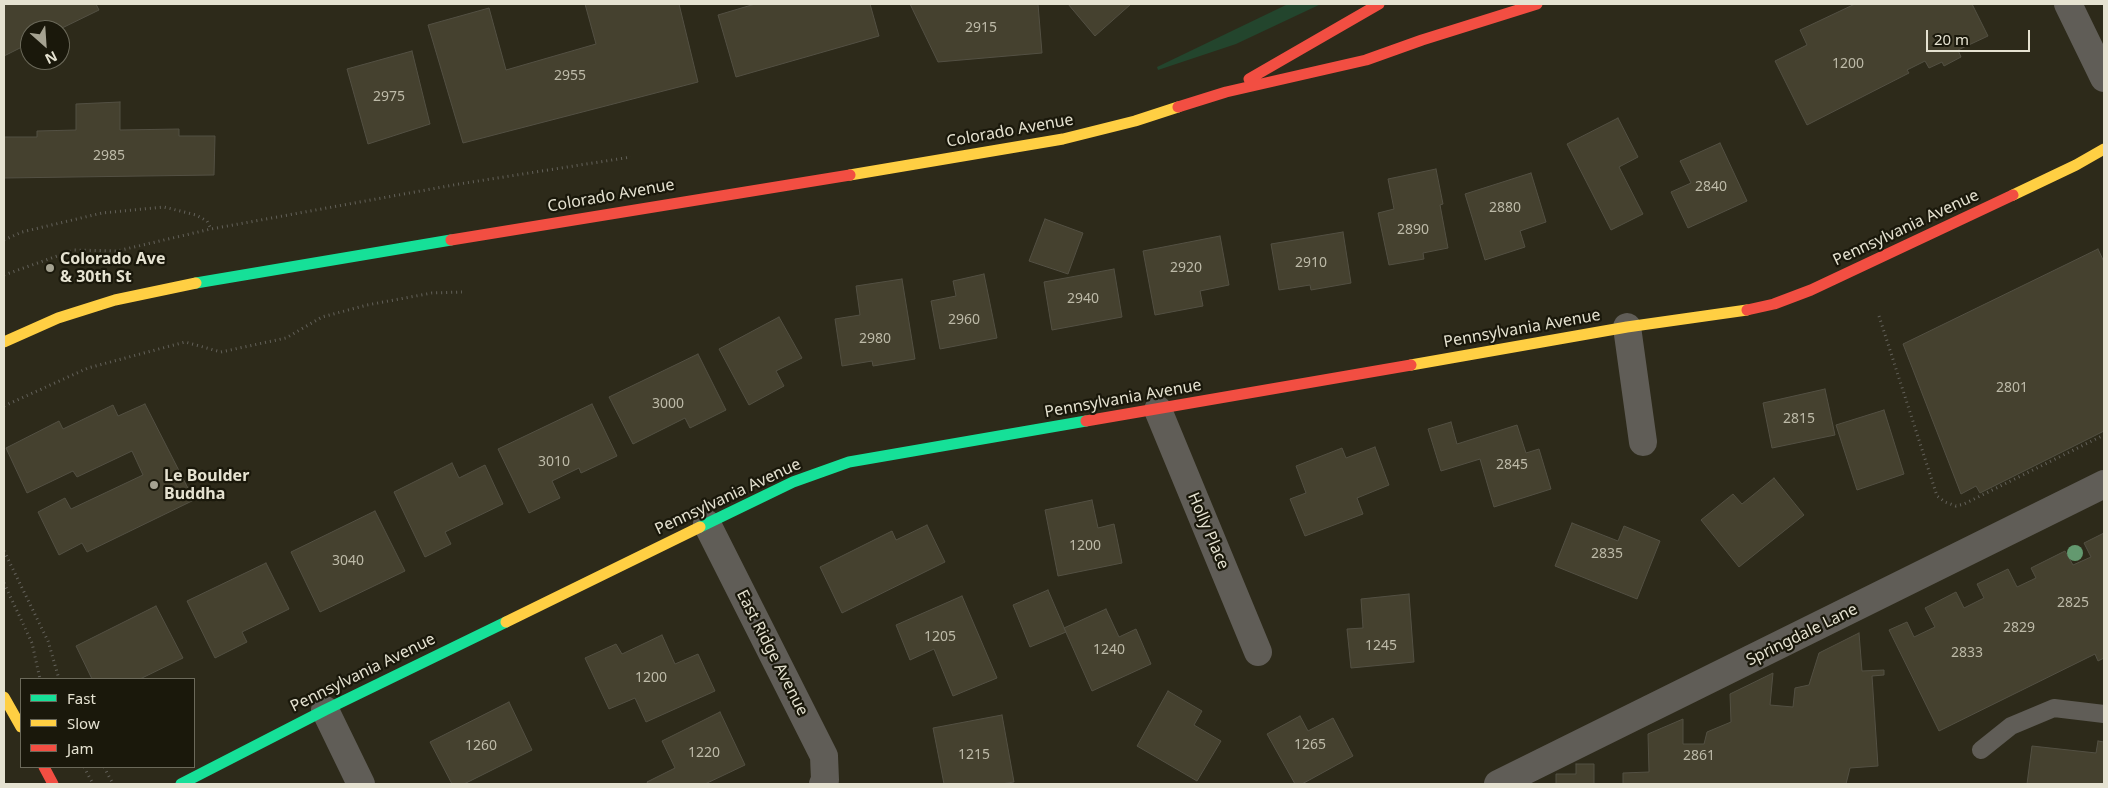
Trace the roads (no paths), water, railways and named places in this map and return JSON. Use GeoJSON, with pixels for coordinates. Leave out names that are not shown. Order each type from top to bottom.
{"type":"FeatureCollection","features":[{"type":"Feature","properties":{"kind":"street","name":"Colorado Avenue"},"geometry":{"type":"LineString","coordinates":[[1226,92],[1379,4]]}},
{"type":"Feature","properties":{"kind":"street","name":"Colorado Avenue"},"geometry":{"type":"LineString","coordinates":[[4,342],[58,318],[115,300],[199,282],[689,200],[765,190],[1063,139],[1135,121],[1226,92],[1366,60],[1422,40],[1537,4]]}},
{"type":"Feature","properties":{"kind":"street"},"geometry":{"type":"LineString","coordinates":[[2068,4],[2104,78]]}},
{"type":"Feature","properties":{"kind":"street","name":"Pennsylvania Avenue"},"geometry":{"type":"LineString","coordinates":[[181,784],[325,710],[793,482],[849,462],[1158,410],[1626,327],[1732,313],[1774,304],[1812,290],[2076,165],[2104,149]]}},
{"type":"Feature","properties":{"kind":"street"},"geometry":{"type":"LineString","coordinates":[[1626,327],[1643,442]]}},
{"type":"Feature","properties":{"kind":"street","name":"Holly Place"},"geometry":{"type":"LineString","coordinates":[[1158,410],[1258,652]]}},
{"type":"Feature","properties":{"kind":"street","name":"Springdale Lane"},"geometry":{"type":"LineString","coordinates":[[1498,784],[2104,484]]}},
{"type":"Feature","properties":{"kind":"street","name":"East Ridge Avenue"},"geometry":{"type":"LineString","coordinates":[[707,524],[824,756],[825,780],[823,784]]}},
{"type":"Feature","properties":{"kind":"street"},"geometry":{"type":"LineString","coordinates":[[4,697],[20,725]]}},
{"type":"Feature","properties":{"kind":"street"},"geometry":{"type":"LineString","coordinates":[[325,710],[361,784]]}},
{"type":"Feature","properties":{"kind":"street"},"geometry":{"type":"LineString","coordinates":[[45,768],[53,784]]}},
{"type":"Feature","properties":{"kind":"lane"},"geometry":{"type":"LineString","coordinates":[[1981,750],[2011,726],[2054,708],[2104,714]]}},
{"type":"Feature","properties":{"kind":"place","name":"Colorado Ave & 30th St"},"geometry":{"type":"Point","coordinates":[50,268]}},
{"type":"Feature","properties":{"kind":"place","name":"Le Boulder Buddha"},"geometry":{"type":"Point","coordinates":[154,485]}}]}
